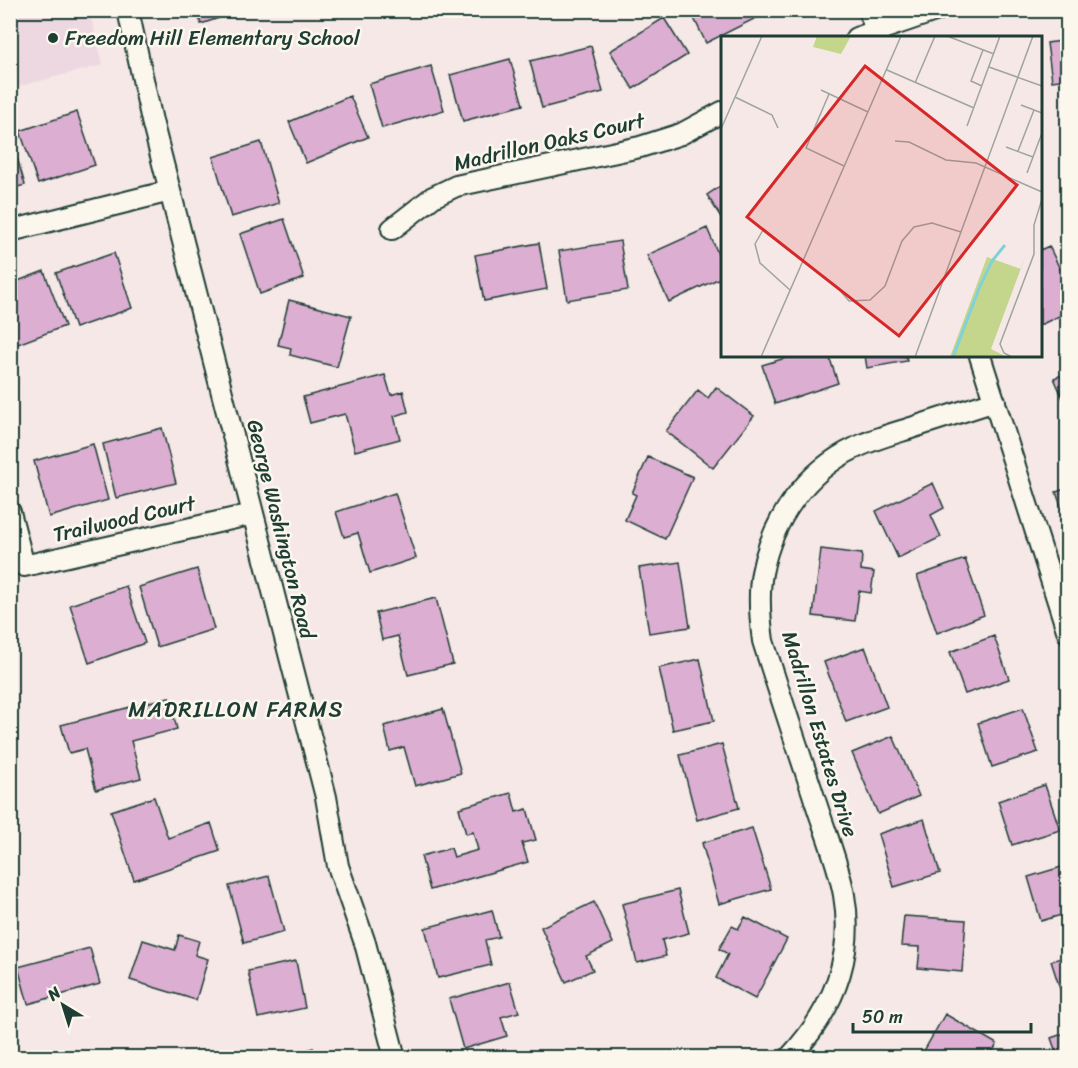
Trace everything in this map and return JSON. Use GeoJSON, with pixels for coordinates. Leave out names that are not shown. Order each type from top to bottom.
{"type":"FeatureCollection","features":[{"type":"Feature","properties":{"kind":"street","name":"George Washington Road"},"geometry":{"type":"LineString","coordinates":[[128,10],[152,121],[326,797],[338,866],[365,943],[395,1058]]}},
{"type":"Feature","properties":{"kind":"street"},"geometry":{"type":"LineString","coordinates":[[869,10],[877,34],[938,10]]}},
{"type":"Feature","properties":{"kind":"street","name":"Madrillon Oaks Court"},"geometry":{"type":"LineString","coordinates":[[392,229],[433,197],[456,186],[640,147],[681,134],[721,113]]}},
{"type":"Feature","properties":{"kind":"street"},"geometry":{"type":"LineString","coordinates":[[10,231],[170,191]]}},
{"type":"Feature","properties":{"kind":"street"},"geometry":{"type":"LineString","coordinates":[[980,357],[1068,633]]}},
{"type":"Feature","properties":{"kind":"street","name":"Madrillon Estates Drive"},"geometry":{"type":"LineString","coordinates":[[789,1058],[808,1037],[825,1012],[839,979],[847,929],[840,879],[763,641],[759,607],[762,573],[771,541],[788,507],[809,481],[835,459],[873,440],[995,402]]}},
{"type":"Feature","properties":{"kind":"street","name":"Trailwood Court"},"geometry":{"type":"LineString","coordinates":[[10,512],[24,566],[253,514]]}},
{"type":"Feature","properties":{"kind":"shaded area","name":"Freedom Hill Elementary School"},"geometry":{"type":"Polygon","coordinates":[[[11,10],[89,11],[103,65],[11,88],[11,10]]]}},
{"type":"Feature","properties":{"kind":"building"},"geometry":{"type":"Polygon","coordinates":[[[197,10],[243,10],[201,24],[197,10]]]}},
{"type":"Feature","properties":{"kind":"building"},"geometry":{"type":"Polygon","coordinates":[[[690,10],[759,10],[762,15],[706,43],[690,10]]]}},
{"type":"Feature","properties":{"kind":"building"},"geometry":{"type":"Polygon","coordinates":[[[664,18],[687,55],[633,89],[610,51],[664,18]]]}},
{"type":"Feature","properties":{"kind":"building"},"geometry":{"type":"Polygon","coordinates":[[[1068,40],[1068,79],[1052,81],[1047,43],[1068,40]]]}},
{"type":"Feature","properties":{"kind":"building"},"geometry":{"type":"Polygon","coordinates":[[[591,46],[603,92],[542,108],[530,61],[591,46]]]}},
{"type":"Feature","properties":{"kind":"building"},"geometry":{"type":"Polygon","coordinates":[[[510,59],[523,105],[463,121],[450,75],[510,59]]]}},
{"type":"Feature","properties":{"kind":"building"},"geometry":{"type":"Polygon","coordinates":[[[431,66],[444,110],[382,128],[369,84],[431,66]]]}},
{"type":"Feature","properties":{"kind":"building"},"geometry":{"type":"Polygon","coordinates":[[[350,96],[368,137],[306,163],[289,122],[350,96]]]}},
{"type":"Feature","properties":{"kind":"building"},"geometry":{"type":"Polygon","coordinates":[[[77,112],[95,165],[38,184],[20,131],[77,112]]]}},
{"type":"Feature","properties":{"kind":"building"},"geometry":{"type":"Polygon","coordinates":[[[10,133],[25,185],[10,189],[10,133]]]}},
{"type":"Feature","properties":{"kind":"building"},"geometry":{"type":"Polygon","coordinates":[[[261,142],[279,203],[231,217],[213,157],[261,142]]]}},
{"type":"Feature","properties":{"kind":"building"},"geometry":{"type":"Polygon","coordinates":[[[721,186],[721,217],[707,195],[721,186]]]}},
{"type":"Feature","properties":{"kind":"building"},"geometry":{"type":"Polygon","coordinates":[[[284,219],[304,278],[260,294],[240,234],[284,219]]]}},
{"type":"Feature","properties":{"kind":"building"},"geometry":{"type":"Polygon","coordinates":[[[707,228],[721,261],[721,277],[669,302],[647,255],[707,228]]]}},
{"type":"Feature","properties":{"kind":"building"},"geometry":{"type":"Polygon","coordinates":[[[620,241],[628,290],[567,300],[559,251],[620,241]]]}},
{"type":"Feature","properties":{"kind":"building"},"geometry":{"type":"Polygon","coordinates":[[[539,243],[547,289],[484,301],[475,255],[539,243]]]}},
{"type":"Feature","properties":{"kind":"building"},"geometry":{"type":"Polygon","coordinates":[[[1049,246],[1068,286],[1068,312],[1042,324],[1042,249],[1049,246]]]}},
{"type":"Feature","properties":{"kind":"building"},"geometry":{"type":"Polygon","coordinates":[[[114,253],[132,308],[75,328],[56,273],[114,253]]]}},
{"type":"Feature","properties":{"kind":"building"},"geometry":{"type":"Polygon","coordinates":[[[44,271],[65,326],[10,347],[10,284],[44,271]]]}},
{"type":"Feature","properties":{"kind":"building"},"geometry":{"type":"Polygon","coordinates":[[[289,300],[351,316],[337,367],[290,355],[291,348],[278,345],[289,300]]]}},
{"type":"Feature","properties":{"kind":"building"},"geometry":{"type":"Polygon","coordinates":[[[789,357],[829,357],[838,383],[775,404],[762,365],[789,357]]]}},
{"type":"Feature","properties":{"kind":"building"},"geometry":{"type":"Polygon","coordinates":[[[865,357],[906,357],[907,361],[867,368],[865,357]]]}},
{"type":"Feature","properties":{"kind":"building"},"geometry":{"type":"Polygon","coordinates":[[[1068,373],[1068,410],[1054,378],[1068,373]]]}},
{"type":"Feature","properties":{"kind":"building"},"geometry":{"type":"Polygon","coordinates":[[[385,375],[391,395],[403,391],[408,412],[394,416],[400,439],[355,451],[345,414],[310,423],[303,397],[385,375]]]}},
{"type":"Feature","properties":{"kind":"building"},"geometry":{"type":"Polygon","coordinates":[[[716,387],[754,416],[713,468],[666,431],[698,390],[708,398],[716,387]]]}},
{"type":"Feature","properties":{"kind":"building"},"geometry":{"type":"Polygon","coordinates":[[[162,428],[176,483],[116,498],[103,444],[162,428]]]}},
{"type":"Feature","properties":{"kind":"building"},"geometry":{"type":"Polygon","coordinates":[[[93,444],[108,500],[49,517],[34,461],[93,444]]]}},
{"type":"Feature","properties":{"kind":"building"},"geometry":{"type":"Polygon","coordinates":[[[648,457],[693,477],[665,539],[625,520],[636,495],[632,493],[648,457]]]}},
{"type":"Feature","properties":{"kind":"building"},"geometry":{"type":"Polygon","coordinates":[[[933,483],[944,508],[931,515],[941,537],[898,558],[876,511],[933,483]]]}},
{"type":"Feature","properties":{"kind":"building"},"geometry":{"type":"Polygon","coordinates":[[[1068,488],[1068,527],[1056,492],[1068,488]]]}},
{"type":"Feature","properties":{"kind":"building"},"geometry":{"type":"Polygon","coordinates":[[[395,493],[416,558],[370,573],[358,533],[344,537],[336,512],[395,493]]]}},
{"type":"Feature","properties":{"kind":"building"},"geometry":{"type":"Polygon","coordinates":[[[821,549],[862,554],[861,570],[874,572],[871,593],[859,591],[855,621],[813,616],[821,549]]]}},
{"type":"Feature","properties":{"kind":"building"},"geometry":{"type":"Polygon","coordinates":[[[965,559],[984,615],[937,633],[917,576],[965,559]]]}},
{"type":"Feature","properties":{"kind":"building"},"geometry":{"type":"Polygon","coordinates":[[[680,562],[690,627],[649,633],[639,568],[680,562]]]}},
{"type":"Feature","properties":{"kind":"building"},"geometry":{"type":"Polygon","coordinates":[[[197,569],[214,629],[157,647],[139,587],[197,569]]]}},
{"type":"Feature","properties":{"kind":"building"},"geometry":{"type":"Polygon","coordinates":[[[126,586],[145,643],[89,663],[70,605],[126,586]]]}},
{"type":"Feature","properties":{"kind":"building"},"geometry":{"type":"Polygon","coordinates":[[[436,598],[453,664],[408,675],[398,636],[382,640],[376,613],[436,598]]]}},
{"type":"Feature","properties":{"kind":"building"},"geometry":{"type":"Polygon","coordinates":[[[994,636],[1009,679],[965,694],[950,652],[994,636]]]}},
{"type":"Feature","properties":{"kind":"building"},"geometry":{"type":"Polygon","coordinates":[[[865,647],[887,707],[846,722],[824,662],[865,647]]]}},
{"type":"Feature","properties":{"kind":"building"},"geometry":{"type":"Polygon","coordinates":[[[700,659],[714,721],[673,730],[659,668],[700,659]]]}},
{"type":"Feature","properties":{"kind":"building"},"geometry":{"type":"Polygon","coordinates":[[[169,697],[177,729],[131,741],[141,778],[96,790],[85,749],[69,753],[61,725],[169,697]]]}},
{"type":"Feature","properties":{"kind":"building"},"geometry":{"type":"Polygon","coordinates":[[[1023,708],[1038,752],[992,767],[978,723],[1023,708]]]}},
{"type":"Feature","properties":{"kind":"building"},"geometry":{"type":"Polygon","coordinates":[[[443,709],[461,773],[415,786],[404,747],[390,751],[384,726],[443,709]]]}},
{"type":"Feature","properties":{"kind":"building"},"geometry":{"type":"Polygon","coordinates":[[[893,736],[919,796],[878,814],[852,753],[893,736]]]}},
{"type":"Feature","properties":{"kind":"building"},"geometry":{"type":"Polygon","coordinates":[[[722,744],[739,808],[697,820],[680,755],[722,744]]]}},
{"type":"Feature","properties":{"kind":"building"},"geometry":{"type":"Polygon","coordinates":[[[1045,785],[1060,830],[1012,845],[998,801],[1045,785]]]}},
{"type":"Feature","properties":{"kind":"building"},"geometry":{"type":"Polygon","coordinates":[[[511,793],[516,812],[527,809],[536,840],[522,843],[528,862],[430,890],[421,856],[451,848],[454,857],[478,850],[473,832],[466,834],[459,808],[511,793]]]}},
{"type":"Feature","properties":{"kind":"building"},"geometry":{"type":"Polygon","coordinates":[[[154,797],[168,838],[211,823],[220,851],[134,880],[111,811],[154,797]]]}},
{"type":"Feature","properties":{"kind":"building"},"geometry":{"type":"Polygon","coordinates":[[[924,819],[940,873],[894,887],[878,834],[924,819]]]}},
{"type":"Feature","properties":{"kind":"building"},"geometry":{"type":"Polygon","coordinates":[[[752,828],[771,889],[719,904],[702,843],[752,828]]]}},
{"type":"Feature","properties":{"kind":"building"},"geometry":{"type":"Polygon","coordinates":[[[1068,865],[1068,913],[1041,921],[1028,877],[1068,865]]]}},
{"type":"Feature","properties":{"kind":"building"},"geometry":{"type":"Polygon","coordinates":[[[269,876],[284,932],[244,943],[229,886],[269,876]]]}},
{"type":"Feature","properties":{"kind":"building"},"geometry":{"type":"Polygon","coordinates":[[[678,890],[689,933],[662,940],[666,956],[637,963],[622,904],[678,890]]]}},
{"type":"Feature","properties":{"kind":"building"},"geometry":{"type":"Polygon","coordinates":[[[594,902],[613,943],[586,956],[593,970],[566,982],[541,927],[594,902]]]}},
{"type":"Feature","properties":{"kind":"building"},"geometry":{"type":"Polygon","coordinates":[[[492,910],[499,937],[485,940],[491,965],[438,978],[425,928],[492,910]]]}},
{"type":"Feature","properties":{"kind":"building"},"geometry":{"type":"Polygon","coordinates":[[[904,916],[966,920],[962,972],[918,968],[920,947],[901,946],[904,916]]]}},
{"type":"Feature","properties":{"kind":"building"},"geometry":{"type":"Polygon","coordinates":[[[745,917],[787,939],[755,999],[716,978],[728,954],[719,949],[732,926],[738,929],[745,917]]]}},
{"type":"Feature","properties":{"kind":"building"},"geometry":{"type":"Polygon","coordinates":[[[179,935],[199,941],[195,955],[208,959],[196,1000],[130,980],[143,940],[175,950],[179,935]]]}},
{"type":"Feature","properties":{"kind":"building"},"geometry":{"type":"Polygon","coordinates":[[[90,948],[100,984],[28,1004],[18,967],[90,948]]]}},
{"type":"Feature","properties":{"kind":"building"},"geometry":{"type":"Polygon","coordinates":[[[1068,956],[1068,1003],[1065,1004],[1051,961],[1068,956]]]}},
{"type":"Feature","properties":{"kind":"building"},"geometry":{"type":"Polygon","coordinates":[[[296,961],[305,1008],[258,1018],[248,971],[296,961]]]}},
{"type":"Feature","properties":{"kind":"building"},"geometry":{"type":"Polygon","coordinates":[[[510,982],[519,1012],[501,1017],[507,1036],[463,1049],[449,999],[510,982]]]}},
{"type":"Feature","properties":{"kind":"building"},"geometry":{"type":"Polygon","coordinates":[[[945,1014],[997,1044],[989,1058],[920,1058],[945,1014]]]}},
{"type":"Feature","properties":{"kind":"building"},"geometry":{"type":"Polygon","coordinates":[[[1068,1032],[1068,1058],[1058,1058],[1051,1038],[1068,1032]]]}},
{"type":"Feature","properties":{"kind":"building"},"geometry":{"type":"Polygon","coordinates":[[[313,1048],[316,1058],[283,1058],[313,1048]]]}},
{"type":"Feature","properties":{"kind":"place","name":"Freedom Hill Elementary School"},"geometry":{"type":"Point","coordinates":[53,38]}},
{"type":"Feature","properties":{"kind":"district","name":"MADRILLON FARMS"},"geometry":{"type":"Point","coordinates":[236,709]}}]}
